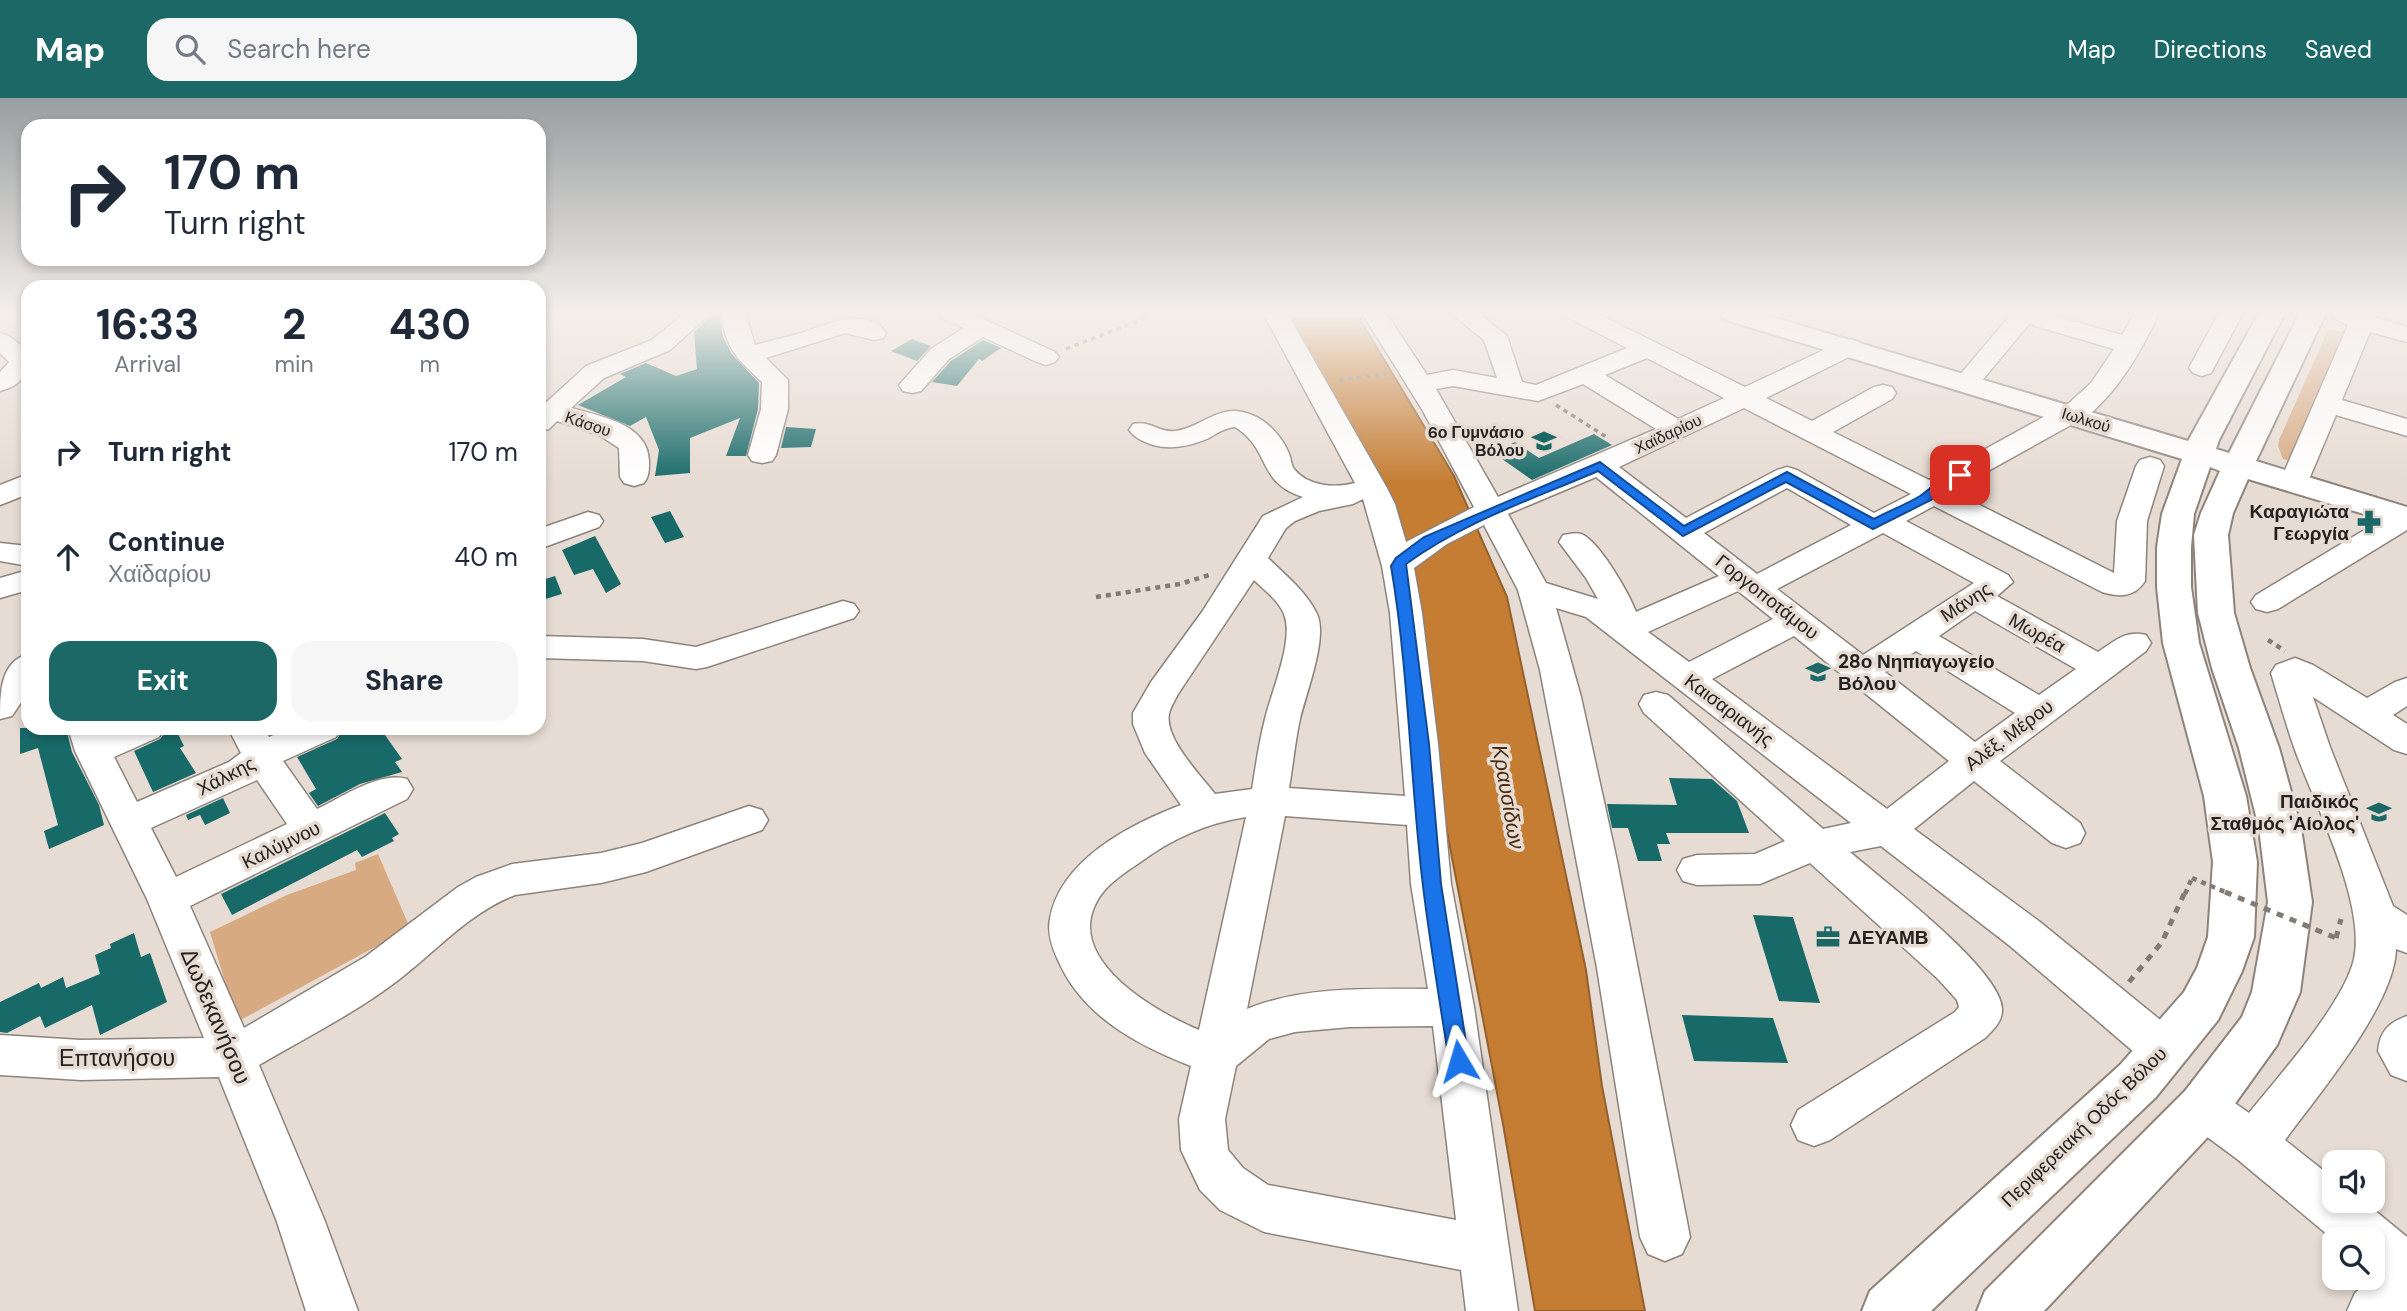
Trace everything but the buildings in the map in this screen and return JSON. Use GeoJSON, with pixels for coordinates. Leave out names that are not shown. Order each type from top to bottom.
{"type":"FeatureCollection","features":[{"type":"Feature","properties":{"kind":"main road","name":"Ιωλκού"},"geometry":{"type":"LineString","coordinates":[[1923,370],[2127,433],[2207,471],[2328,493]]}},
{"type":"Feature","properties":{"kind":"main road","name":"Περιφερειακή Οδός Βόλου"},"geometry":{"type":"LineString","coordinates":[[2005,1311],[2203,1107],[2260,1030],[2276,992],[2290,902],[2280,828],[2259,748],[2231,668],[2216,613],[2211,536],[2217,513],[2207,471],[2209,430],[2242,370]]}},
{"type":"Feature","properties":{"kind":"main road","name":"Περιφερειακή Οδός Βόλου"},"geometry":{"type":"LineString","coordinates":[[1890,1311],[2138,1081],[2201,1006],[2219,971],[2231,937],[2235,862],[2225,796],[2182,643],[2174,587],[2174,547],[2178,514],[2207,471],[2265,410],[2285,370]]}},
{"type":"Feature","properties":{"kind":"main road"},"geometry":{"type":"LineString","coordinates":[[2265,410],[2264,445],[2274,461],[2296,477],[2328,493],[2407,517]]}},
{"type":"Feature","properties":{"kind":"main road"},"geometry":{"type":"LineString","coordinates":[[2127,433],[2164,456],[2176,472],[2207,471]]}},
{"type":"Feature","properties":{"kind":"street"},"geometry":{"type":"LineString","coordinates":[[0,383],[17,370]]}},
{"type":"Feature","properties":{"kind":"street"},"geometry":{"type":"LineString","coordinates":[[546,417],[601,370]]}},
{"type":"Feature","properties":{"kind":"street"},"geometry":{"type":"LineString","coordinates":[[762,455],[776,403],[775,380],[763,370]]}},
{"type":"Feature","properties":{"kind":"street"},"geometry":{"type":"LineString","coordinates":[[912,385],[926,370]]}},
{"type":"Feature","properties":{"kind":"street"},"geometry":{"type":"LineString","coordinates":[[1309,370],[1364,497],[1399,564],[1427,813],[1432,884],[1452,1007],[1492,1311]]}},
{"type":"Feature","properties":{"kind":"street"},"geometry":{"type":"LineString","coordinates":[[1410,370],[1488,514],[1534,590],[1549,634],[1627,1010],[1665,1237]]}},
{"type":"Feature","properties":{"kind":"street"},"geometry":{"type":"LineString","coordinates":[[1507,370],[1510,378],[1508,388]]}},
{"type":"Feature","properties":{"kind":"street"},"geometry":{"type":"LineString","coordinates":[[1415,377],[1453,378],[1538,393],[1596,370]]}},
{"type":"Feature","properties":{"kind":"street"},"geometry":{"type":"LineString","coordinates":[[1691,370],[2109,583],[2122,586],[2129,581],[2132,521],[2150,466]]}},
{"type":"Feature","properties":{"kind":"street","name":"Χαϊδαρίου"},"geometry":{"type":"LineString","coordinates":[[1399,564],[1429,540],[1600,466],[1803,370]]}},
{"type":"Feature","properties":{"kind":"street"},"geometry":{"type":"LineString","coordinates":[[1966,383],[1977,370]]}},
{"type":"Feature","properties":{"kind":"street"},"geometry":{"type":"LineString","coordinates":[[1574,542],[1597,569],[1622,615],[1624,630],[1748,583],[1878,523],[2068,415],[2092,398],[2112,370]]}},
{"type":"Feature","properties":{"kind":"street"},"geometry":{"type":"LineString","coordinates":[[2296,477],[2329,405],[2337,370]]}},
{"type":"Feature","properties":{"kind":"street"},"geometry":{"type":"LineString","coordinates":[[1585,374],[1678,430]]}},
{"type":"Feature","properties":{"kind":"street"},"geometry":{"type":"LineString","coordinates":[[1812,432],[1883,393]]}},
{"type":"Feature","properties":{"kind":"street"},"geometry":{"type":"LineString","coordinates":[[2329,405],[2407,428]]}},
{"type":"Feature","properties":{"kind":"street","name":"Κάσου"},"geometry":{"type":"LineString","coordinates":[[546,418],[589,421],[626,439],[634,452],[634,477]]}},
{"type":"Feature","properties":{"kind":"street"},"geometry":{"type":"LineString","coordinates":[[1143,430],[1162,439],[1186,438],[1223,419],[1242,420],[1263,436],[1274,451],[1276,462],[1283,474],[1305,488],[1364,497]]}},
{"type":"Feature","properties":{"kind":"street","name":"Γοργοποτάμου"},"geometry":{"type":"LineString","coordinates":[[1600,466],[2066,833]]}},
{"type":"Feature","properties":{"kind":"street"},"geometry":{"type":"LineString","coordinates":[[1683,532],[1787,476],[1878,523]]}},
{"type":"Feature","properties":{"kind":"street"},"geometry":{"type":"LineString","coordinates":[[0,496],[21,486]]}},
{"type":"Feature","properties":{"kind":"street"},"geometry":{"type":"LineString","coordinates":[[1206,810],[1163,753],[1151,724],[1152,713],[1163,690],[1214,619],[1274,522],[1283,516],[1364,497]]}},
{"type":"Feature","properties":{"kind":"street"},"geometry":{"type":"LineString","coordinates":[[2267,602],[2407,517]]}},
{"type":"Feature","properties":{"kind":"street"},"geometry":{"type":"LineString","coordinates":[[546,537],[588,521]]}},
{"type":"Feature","properties":{"kind":"street","name":"Μάνης"},"geometry":{"type":"LineString","coordinates":[[1861,672],[1997,582],[1878,523]]}},
{"type":"Feature","properties":{"kind":"street"},"geometry":{"type":"LineString","coordinates":[[0,552],[21,555]]}},
{"type":"Feature","properties":{"kind":"street"},"geometry":{"type":"LineString","coordinates":[[1252,561],[1289,596],[1301,615],[1303,625],[1300,652],[1282,721],[1269,802],[1202,1119],[1201,1140],[1209,1165],[1233,1193],[1246,1201],[1278,1212],[1485,1250]]}},
{"type":"Feature","properties":{"kind":"street"},"geometry":{"type":"LineString","coordinates":[[0,588],[21,582]]}},
{"type":"Feature","properties":{"kind":"street","name":"Καισαριανής"},"geometry":{"type":"LineString","coordinates":[[1534,590],[1588,605],[1624,630],[1966,888],[2106,999],[2164,1050]]}},
{"type":"Feature","properties":{"kind":"street","name":"Μωρέα"},"geometry":{"type":"LineString","coordinates":[[1974,597],[2100,668]]}},
{"type":"Feature","properties":{"kind":"street"},"geometry":{"type":"LineString","coordinates":[[546,647],[643,650],[707,656],[843,611]]}},
{"type":"Feature","properties":{"kind":"street"},"geometry":{"type":"LineString","coordinates":[[1687,678],[1796,621]]}},
{"type":"Feature","properties":{"kind":"street"},"geometry":{"type":"LineString","coordinates":[[1915,636],[2040,712]]}},
{"type":"Feature","properties":{"kind":"street","name":"Αλέξ. Μέρου"},"geometry":{"type":"LineString","coordinates":[[1886,830],[1974,761],[2134,643]]}},
{"type":"Feature","properties":{"kind":"street"},"geometry":{"type":"LineString","coordinates":[[2254,1144],[2326,1049],[2362,992],[2375,958],[2375,923],[2360,864],[2312,747],[2288,673],[2294,670],[2407,741]]}},
{"type":"Feature","properties":{"kind":"street"},"geometry":{"type":"LineString","coordinates":[[0,707],[21,675]]}},
{"type":"Feature","properties":{"kind":"street"},"geometry":{"type":"LineString","coordinates":[[2366,715],[2407,690]]}},
{"type":"Feature","properties":{"kind":"street"},"geometry":{"type":"LineString","coordinates":[[1656,704],[1957,971],[1978,996],[1981,1013],[1970,1025],[1814,1125]]}},
{"type":"Feature","properties":{"kind":"street"},"geometry":{"type":"LineString","coordinates":[[0,713],[21,707]]}},
{"type":"Feature","properties":{"kind":"street"},"geometry":{"type":"LineString","coordinates":[[89,740],[113,735]]}},
{"type":"Feature","properties":{"kind":"street","name":"Χάλκης"},"geometry":{"type":"LineString","coordinates":[[128,822],[242,772],[254,743],[291,735]]}},
{"type":"Feature","properties":{"kind":"street","name":"Δωδεκανήσου"},"geometry":{"type":"LineString","coordinates":[[89,740],[167,899],[300,1219],[332,1311]]}},
{"type":"Feature","properties":{"kind":"street"},"geometry":{"type":"LineString","coordinates":[[254,743],[311,830]]}},
{"type":"Feature","properties":{"kind":"street","name":"Καλύμνου"},"geometry":{"type":"LineString","coordinates":[[167,899],[394,789]]}},
{"type":"Feature","properties":{"kind":"street"},"geometry":{"type":"LineString","coordinates":[[1216,1056],[1158,1031],[1106,996],[1079,963],[1069,925],[1075,899],[1099,870],[1113,858],[1206,810],[1226,806],[1269,802],[1427,813]]}},
{"type":"Feature","properties":{"kind":"street"},"geometry":{"type":"LineString","coordinates":[[233,1057],[380,970],[453,912],[490,888],[512,880],[601,867],[646,857],[749,820]]}},
{"type":"Feature","properties":{"kind":"street"},"geometry":{"type":"LineString","coordinates":[[1697,870],[1760,869],[1816,845],[1886,830]]}},
{"type":"Feature","properties":{"kind":"street"},"geometry":{"type":"LineString","coordinates":[[1216,1056],[1255,1025],[1280,1016],[1331,1010],[1452,1007]]}},
{"type":"Feature","properties":{"kind":"street"},"geometry":{"type":"LineString","coordinates":[[2407,1035],[2401,1041],[2400,1051],[2407,1061]]}},
{"type":"Feature","properties":{"kind":"street","name":"Επτανήσου"},"geometry":{"type":"LineString","coordinates":[[0,1055],[81,1060],[233,1057]]}},
{"type":"Feature","properties":{"kind":"street"},"geometry":{"type":"LineString","coordinates":[[2203,1107],[2254,1144],[2356,1227]]}},
{"type":"Feature","properties":{"kind":"street"},"geometry":{"type":"LineString","coordinates":[[2385,1251],[2407,1269]]}},
{"type":"Feature","properties":{"kind":"street"},"geometry":{"type":"LineString","coordinates":[[2373,1311],[2407,1283]]}},
{"type":"Feature","properties":{"kind":"path"},"geometry":{"type":"LineString","coordinates":[[1317,383],[1415,377]]}},
{"type":"Feature","properties":{"kind":"path"},"geometry":{"type":"LineString","coordinates":[[1538,393],[1629,452]]}},
{"type":"Feature","properties":{"kind":"path"},"geometry":{"type":"LineString","coordinates":[[1097,597],[1180,584],[1252,561]]}},
{"type":"Feature","properties":{"kind":"path"},"geometry":{"type":"LineString","coordinates":[[2106,999],[2129,982],[2150,960],[2162,942],[2192,878],[2336,938],[2375,923]]}},
{"type":"Feature","properties":{"kind":"shaded area"},"geometry":{"type":"Polygon","coordinates":[[[2310,370],[2329,370],[2290,461],[2283,459],[2278,446],[2310,370]]]}},
{"type":"Feature","properties":{"kind":"shaded area"},"geometry":{"type":"Polygon","coordinates":[[[378,854],[410,928],[237,1022],[210,932],[287,895],[356,870],[355,863],[378,854]]]}},
{"type":"Feature","properties":{"kind":"water","name":"Κραυσίδων"},"geometry":{"type":"Polygon","coordinates":[[[1314,370],[1390,370],[1454,476],[1507,597],[1586,970],[1602,1086],[1645,1311],[1535,1311],[1503,1124],[1440,795],[1405,564],[1314,370]]]}},
{"type":"Feature","properties":{"kind":"place","name":"6ο Γυμνάσιο Βόλου"},"geometry":{"type":"Point","coordinates":[1544,441]}},
{"type":"Feature","properties":{"kind":"place","name":"Καραγιώτα Γεωργία"},"geometry":{"type":"Point","coordinates":[2369,522]}},
{"type":"Feature","properties":{"kind":"place","name":"28ο Νηπιαγωγείο Βόλου"},"geometry":{"type":"Point","coordinates":[1818,672]}},
{"type":"Feature","properties":{"kind":"place","name":"Παιδικός Σταθμός 'Αίολος'"},"geometry":{"type":"Point","coordinates":[2379,812]}},
{"type":"Feature","properties":{"kind":"place","name":"ΔΕΥΑΜΒ"},"geometry":{"type":"Point","coordinates":[1828,937]}},
{"type":"Feature","properties":{"kind":"route"},"geometry":{"type":"LineString","coordinates":[[1459,1061],[1432,884],[1406,613],[1398,566],[1401,561],[1429,540],[1600,466],[1683,532],[1787,476],[1873,525],[1926,498],[1960,475]]}}]}
